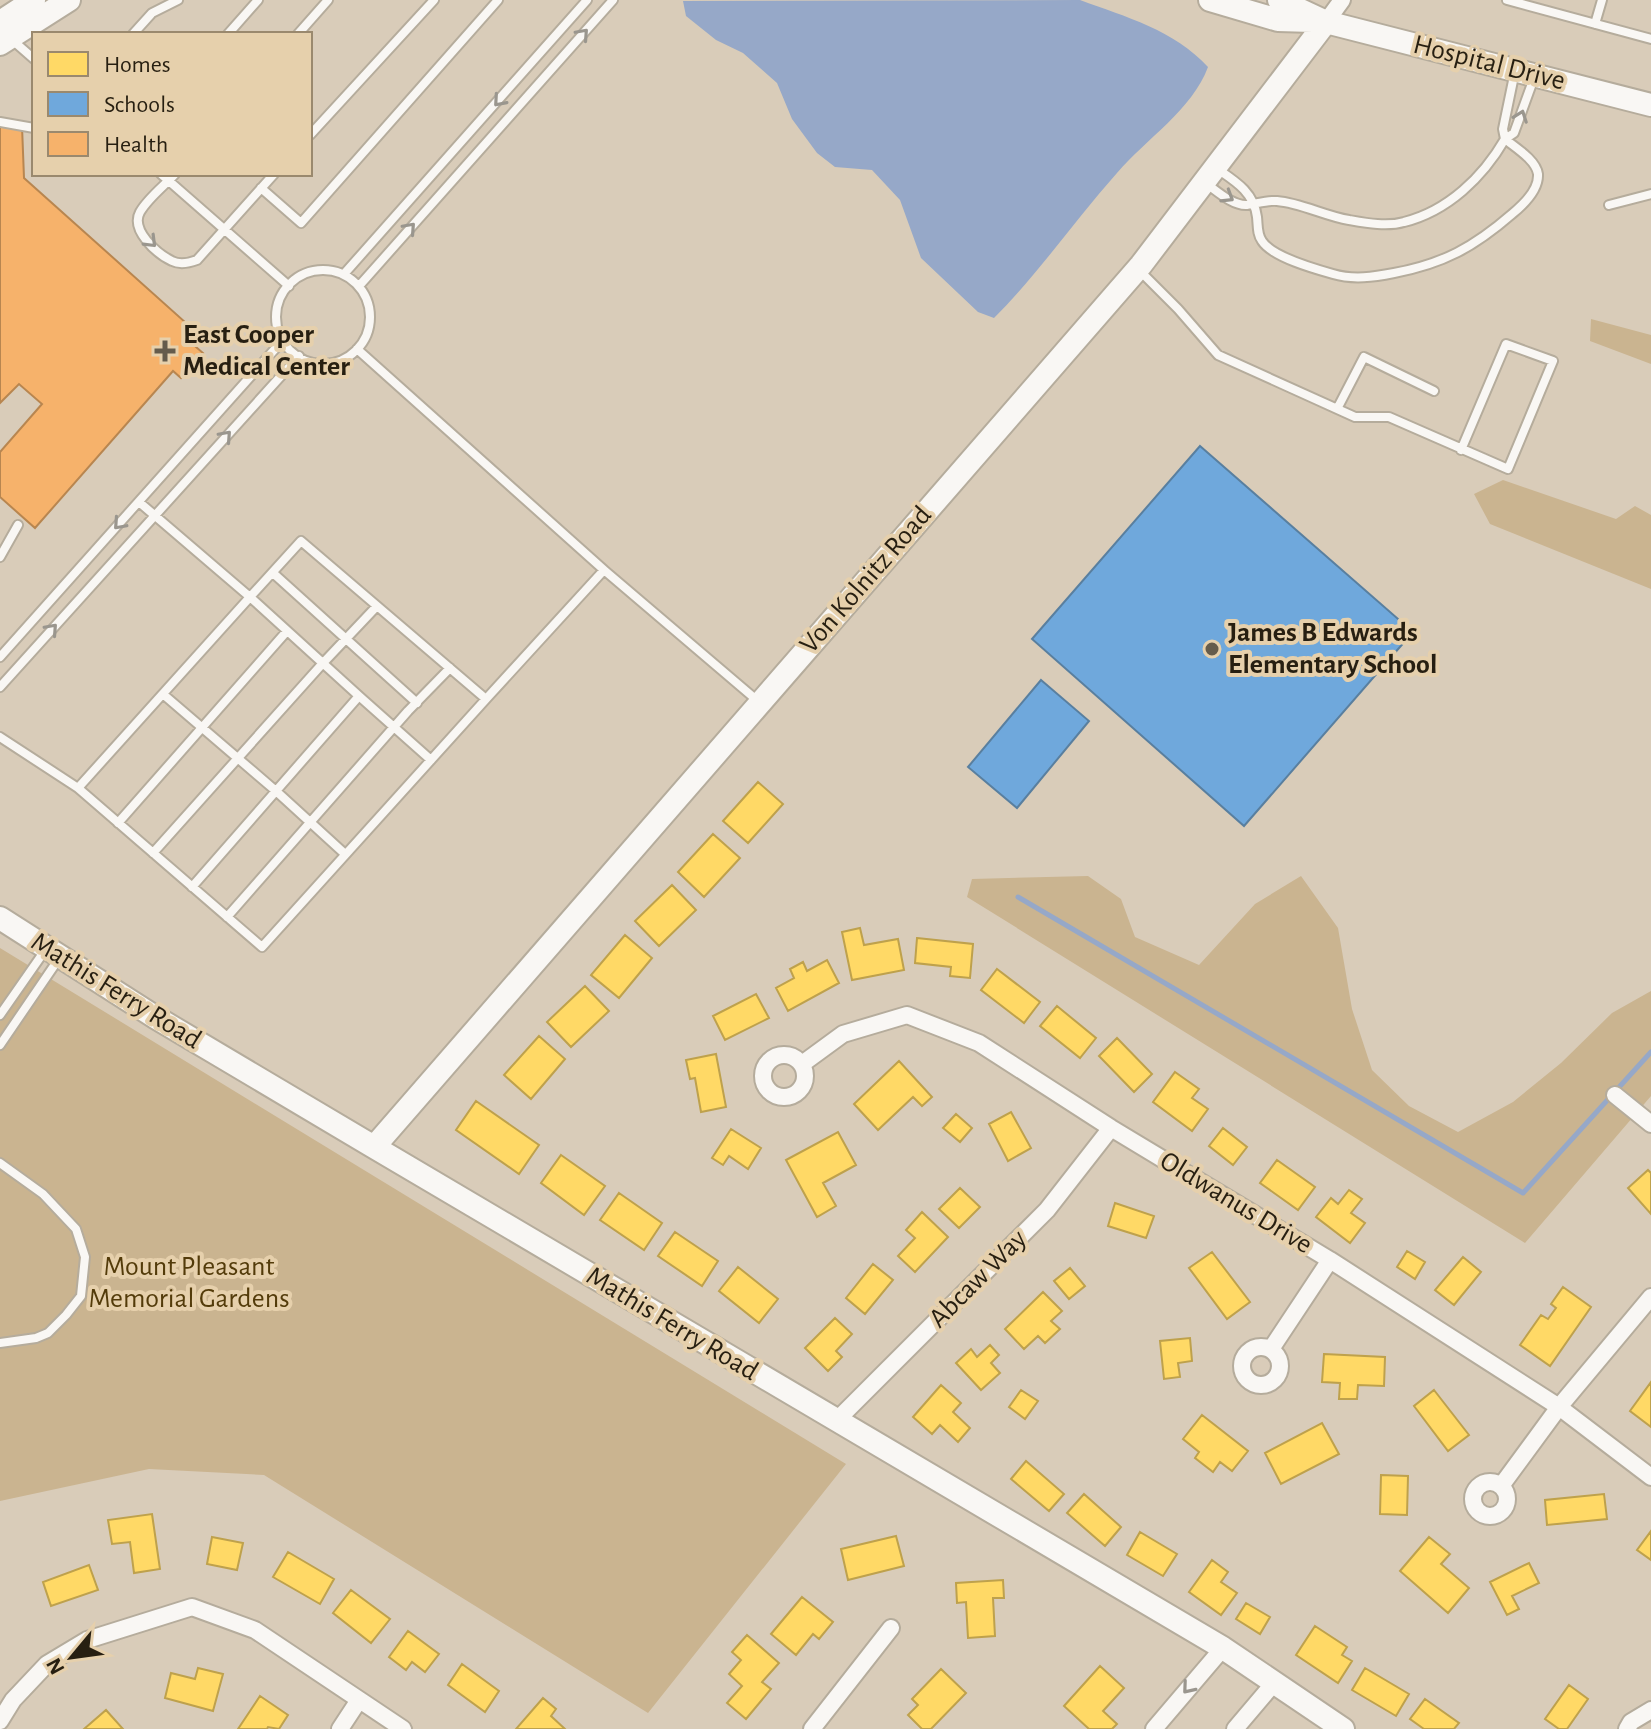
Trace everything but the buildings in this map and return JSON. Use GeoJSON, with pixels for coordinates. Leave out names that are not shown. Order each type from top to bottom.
{"type":"FeatureCollection","features":[{"type":"Feature","properties":{"kind":"street"},"geometry":{"type":"LineString","coordinates":[[2,32],[34,0]]}},
{"type":"Feature","properties":{"kind":"street"},"geometry":{"type":"LineString","coordinates":[[2,32],[69,0]]}},
{"type":"Feature","properties":{"kind":"street","name":"Hospital Drive"},"geometry":{"type":"LineString","coordinates":[[1210,0],[1278,20],[1326,22]]}},
{"type":"Feature","properties":{"kind":"street","name":"Hospital Drive"},"geometry":{"type":"LineString","coordinates":[[1279,0],[1326,22],[1651,105]]}},
{"type":"Feature","properties":{"kind":"street","name":"Von Kolnitz Road"},"geometry":{"type":"LineString","coordinates":[[374,1147],[1138,268],[1342,0]]}},
{"type":"Feature","properties":{"kind":"street","name":"Mathis Ferry Road"},"geometry":{"type":"LineString","coordinates":[[0,918],[155,1017],[1223,1648],[1343,1729]]}},
{"type":"Feature","properties":{"kind":"street","name":"Oldwanus Drive"},"geometry":{"type":"LineString","coordinates":[[802,1064],[843,1034],[907,1015],[979,1043],[1111,1128],[1330,1260],[1559,1407],[1651,1477]]}},
{"type":"Feature","properties":{"kind":"street"},"geometry":{"type":"LineString","coordinates":[[1615,1095],[1651,1124]]}},
{"type":"Feature","properties":{"kind":"street","name":"Abcaw Way"},"geometry":{"type":"LineString","coordinates":[[836,1421],[1047,1210],[1111,1128]]}},
{"type":"Feature","properties":{"kind":"street"},"geometry":{"type":"LineString","coordinates":[[1271,1349],[1330,1260]]}},
{"type":"Feature","properties":{"kind":"street"},"geometry":{"type":"LineString","coordinates":[[1501,1486],[1559,1407],[1651,1297]]}},
{"type":"Feature","properties":{"kind":"street"},"geometry":{"type":"LineString","coordinates":[[0,1721],[13,1700],[47,1664],[87,1640],[192,1607],[255,1630],[403,1729]]}},
{"type":"Feature","properties":{"kind":"street"},"geometry":{"type":"LineString","coordinates":[[812,1729],[891,1628]]}},
{"type":"Feature","properties":{"kind":"street"},"geometry":{"type":"LineString","coordinates":[[1154,1729],[1223,1648]]}},
{"type":"Feature","properties":{"kind":"street"},"geometry":{"type":"LineString","coordinates":[[1235,1729],[1274,1683]]}},
{"type":"Feature","properties":{"kind":"street"},"geometry":{"type":"LineString","coordinates":[[340,1729],[359,1700]]}},
{"type":"Feature","properties":{"kind":"street"},"geometry":{"type":"LineString","coordinates":[[1627,1729],[1631,1722],[1651,1710]]}},
{"type":"Feature","properties":{"kind":"lane"},"geometry":{"type":"LineString","coordinates":[[135,32],[152,13],[178,0]]}},
{"type":"Feature","properties":{"kind":"lane"},"geometry":{"type":"LineString","coordinates":[[230,32],[258,0]]}},
{"type":"Feature","properties":{"kind":"lane"},"geometry":{"type":"LineString","coordinates":[[300,32],[328,0]]}},
{"type":"Feature","properties":{"kind":"lane"},"geometry":{"type":"LineString","coordinates":[[312,133],[434,0]]}},
{"type":"Feature","properties":{"kind":"lane"},"geometry":{"type":"LineString","coordinates":[[261,188],[301,223],[498,0]]}},
{"type":"Feature","properties":{"kind":"lane"},"geometry":{"type":"LineString","coordinates":[[344,274],[587,0]]}},
{"type":"Feature","properties":{"kind":"lane"},"geometry":{"type":"LineString","coordinates":[[359,286],[613,0]]}},
{"type":"Feature","properties":{"kind":"lane"},"geometry":{"type":"LineString","coordinates":[[1507,0],[1651,39]]}},
{"type":"Feature","properties":{"kind":"lane"},"geometry":{"type":"LineString","coordinates":[[1595,24],[1602,0]]}},
{"type":"Feature","properties":{"kind":"lane"},"geometry":{"type":"LineString","coordinates":[[2,32],[32,57]]}},
{"type":"Feature","properties":{"kind":"lane"},"geometry":{"type":"LineString","coordinates":[[1210,175],[1242,186],[1254,203],[1261,240],[1290,260],[1336,275],[1369,278],[1424,267],[1460,253],[1485,236],[1530,196],[1538,178],[1536,168],[1505,139],[1503,129],[1525,73]]}},
{"type":"Feature","properties":{"kind":"lane"},"geometry":{"type":"LineString","coordinates":[[1210,175],[1237,205],[1277,201],[1346,220],[1401,223],[1421,216],[1469,187],[1494,159],[1505,139],[1514,133],[1525,73]]}},
{"type":"Feature","properties":{"kind":"lane"},"geometry":{"type":"LineString","coordinates":[[0,122],[32,128]]}},
{"type":"Feature","properties":{"kind":"lane"},"geometry":{"type":"LineString","coordinates":[[272,176],[224,229],[197,260],[185,264],[173,262],[142,235],[137,224],[140,212],[172,178],[224,229],[289,286]]}},
{"type":"Feature","properties":{"kind":"lane"},"geometry":{"type":"LineString","coordinates":[[1609,205],[1651,194]]}},
{"type":"Feature","properties":{"kind":"lane"},"geometry":{"type":"LineString","coordinates":[[1138,268],[1218,355],[1355,417],[1389,417],[1461,450],[1508,469],[1553,361],[1506,344],[1461,450]]}},
{"type":"Feature","properties":{"kind":"lane"},"geometry":{"type":"LineString","coordinates":[[328,270],[344,274],[359,286],[369,307],[370,323],[363,341],[357,349],[338,361],[322,364],[299,356],[283,340],[277,325],[277,309],[282,293],[297,277],[312,271],[328,270]]}},
{"type":"Feature","properties":{"kind":"lane"},"geometry":{"type":"LineString","coordinates":[[0,657],[283,340]]}},
{"type":"Feature","properties":{"kind":"lane"},"geometry":{"type":"LineString","coordinates":[[357,349],[604,570],[759,702]]}},
{"type":"Feature","properties":{"kind":"lane"},"geometry":{"type":"LineString","coordinates":[[0,687],[299,356]]}},
{"type":"Feature","properties":{"kind":"lane"},"geometry":{"type":"LineString","coordinates":[[1337,409],[1364,357],[1434,391]]}},
{"type":"Feature","properties":{"kind":"lane"},"geometry":{"type":"LineString","coordinates":[[139,502],[431,760]]}},
{"type":"Feature","properties":{"kind":"lane"},"geometry":{"type":"LineString","coordinates":[[0,557],[18,525]]}},
{"type":"Feature","properties":{"kind":"lane"},"geometry":{"type":"LineString","coordinates":[[78,788],[301,541],[486,699]]}},
{"type":"Feature","properties":{"kind":"lane"},"geometry":{"type":"LineString","coordinates":[[0,737],[78,788],[262,947],[604,570]]}},
{"type":"Feature","properties":{"kind":"lane"},"geometry":{"type":"LineString","coordinates":[[273,573],[417,703]]}},
{"type":"Feature","properties":{"kind":"lane"},"geometry":{"type":"LineString","coordinates":[[153,853],[377,606]]}},
{"type":"Feature","properties":{"kind":"lane"},"geometry":{"type":"LineString","coordinates":[[118,823],[287,631]]}},
{"type":"Feature","properties":{"kind":"lane"},"geometry":{"type":"LineString","coordinates":[[227,917],[450,668]]}},
{"type":"Feature","properties":{"kind":"lane"},"geometry":{"type":"LineString","coordinates":[[164,695],[345,854]]}},
{"type":"Feature","properties":{"kind":"lane"},"geometry":{"type":"LineString","coordinates":[[192,887],[359,696]]}},
{"type":"Feature","properties":{"kind":"lane"},"geometry":{"type":"LineString","coordinates":[[0,1015],[53,953]]}},
{"type":"Feature","properties":{"kind":"lane"},"geometry":{"type":"LineString","coordinates":[[0,1045],[53,953]]}},
{"type":"Feature","properties":{"kind":"lane"},"geometry":{"type":"LineString","coordinates":[[0,1163],[43,1194],[76,1229],[85,1257],[81,1296],[66,1315],[48,1333],[36,1338],[0,1343]]}},
{"type":"Feature","properties":{"kind":"green space"},"geometry":{"type":"Polygon","coordinates":[[[1591,319],[1651,335],[1651,364],[1590,341],[1591,319]]]}},
{"type":"Feature","properties":{"kind":"green space"},"geometry":{"type":"Polygon","coordinates":[[[1503,480],[1616,519],[1635,506],[1651,515],[1651,589],[1490,524],[1474,494],[1503,480]]]}},
{"type":"Feature","properties":{"kind":"green space"},"geometry":{"type":"Polygon","coordinates":[[[1088,876],[1121,899],[1135,937],[1199,965],[1255,904],[1301,876],[1338,928],[1352,1009],[1372,1070],[1409,1106],[1458,1132],[1513,1102],[1561,1063],[1612,1013],[1651,991],[1651,1096],[1525,1243],[967,897],[972,879],[1088,876]]]}},
{"type":"Feature","properties":{"kind":"green space","name":"Mount Pleasant Memorial Gardens"},"geometry":{"type":"Polygon","coordinates":[[[0,948],[846,1464],[648,1713],[264,1475],[149,1469],[0,1501],[0,948]]]}},
{"type":"Feature","properties":{"kind":"water"},"geometry":{"type":"Polygon","coordinates":[[[1080,0],[1165,34],[1208,67],[1201,83],[1180,110],[1117,173],[994,318],[978,312],[921,258],[900,200],[872,170],[835,167],[817,153],[792,119],[777,83],[743,53],[716,40],[686,16],[683,1],[1080,0]]]}},
{"type":"Feature","properties":{"kind":"waterway"},"geometry":{"type":"LineString","coordinates":[[1018,897],[1523,1193],[1651,1052]]}},
{"type":"Feature","properties":{"kind":"place","name":"East Cooper Medical Center"},"geometry":{"type":"Point","coordinates":[165,351]}},
{"type":"Feature","properties":{"kind":"place","name":"James B Edwards Elementary School"},"geometry":{"type":"Point","coordinates":[1212,649]}}]}
